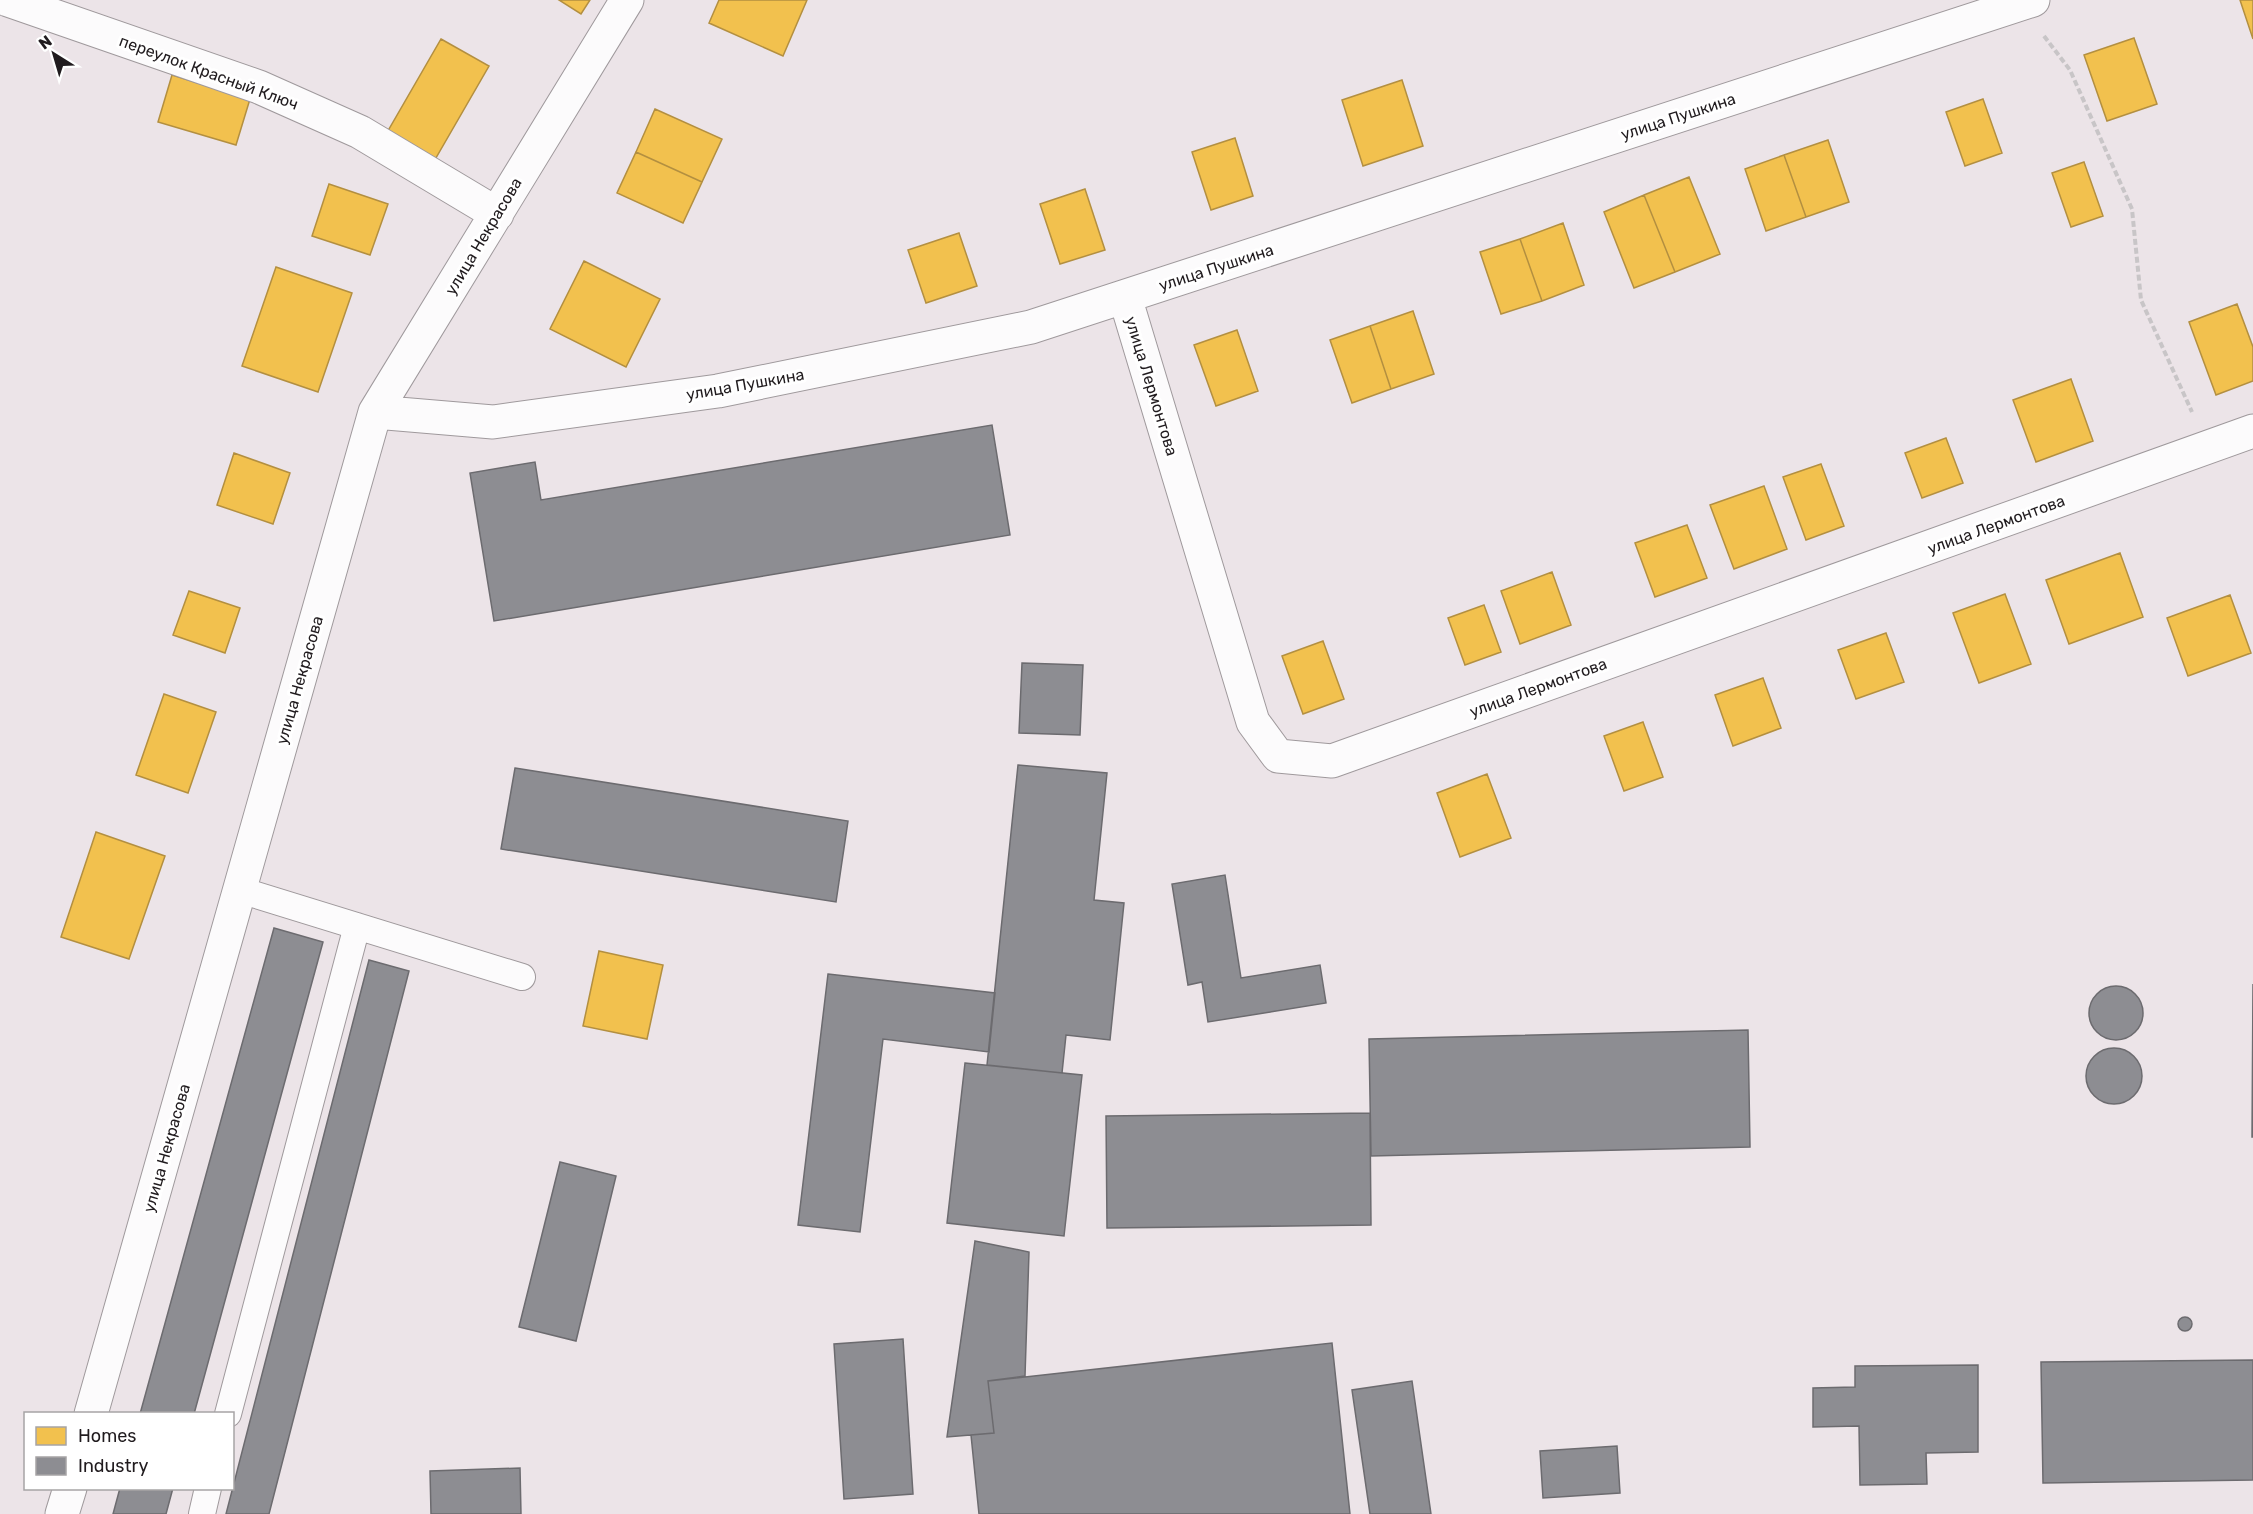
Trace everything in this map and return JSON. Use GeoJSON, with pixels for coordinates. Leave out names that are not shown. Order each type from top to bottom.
{"type":"FeatureCollection","features":[{"type":"Feature","properties":{"kind":"street","name":"переулок Красный Ключ"},"geometry":{"type":"LineString","coordinates":[[8,0],[259,87],[360,132],[497,214]]}},
{"type":"Feature","properties":{"kind":"street","name":"улица Некрасова"},"geometry":{"type":"LineString","coordinates":[[91,1412],[375,412],[627,0]]}},
{"type":"Feature","properties":{"kind":"street","name":"улица Пушкина"},"geometry":{"type":"LineString","coordinates":[[375,412],[493,422],[718,391],[1031,327],[2024,1]]}},
{"type":"Feature","properties":{"kind":"street","name":"улица Лермонтова"},"geometry":{"type":"LineString","coordinates":[[1125,297],[1253,722],[1278,756],[1332,761],[2253,431]]}},
{"type":"Feature","properties":{"kind":"street"},"geometry":{"type":"LineString","coordinates":[[62,1514],[69,1490]]}},
{"type":"Feature","properties":{"kind":"lane"},"geometry":{"type":"LineString","coordinates":[[240,890],[522,977]]}},
{"type":"Feature","properties":{"kind":"lane"},"geometry":{"type":"LineString","coordinates":[[228,1412],[357,926]]}},
{"type":"Feature","properties":{"kind":"lane"},"geometry":{"type":"LineString","coordinates":[[202,1514],[208,1490]]}},
{"type":"Feature","properties":{"kind":"path"},"geometry":{"type":"LineString","coordinates":[[2024,1],[2070,70],[2132,209],[2141,300],[2208,448]]}},
{"type":"Feature","properties":{"kind":"building: Homes"},"geometry":{"type":"Polygon","coordinates":[[[559,0],[590,0],[581,14],[559,0]]]}},
{"type":"Feature","properties":{"kind":"building: Homes"},"geometry":{"type":"Polygon","coordinates":[[[719,0],[807,0],[783,56],[709,23],[719,0]]]}},
{"type":"Feature","properties":{"kind":"building: Homes"},"geometry":{"type":"Polygon","coordinates":[[[2240,0],[2253,0],[2253,39],[2240,0]]]}},
{"type":"Feature","properties":{"kind":"building: Homes"},"geometry":{"type":"Polygon","coordinates":[[[2134,38],[2157,104],[2107,121],[2084,55],[2134,38]]]}},
{"type":"Feature","properties":{"kind":"building: Homes"},"geometry":{"type":"Polygon","coordinates":[[[441,39],[489,66],[433,163],[385,136],[441,39]]]}},
{"type":"Feature","properties":{"kind":"building: Homes"},"geometry":{"type":"Polygon","coordinates":[[[172,75],[250,99],[236,145],[158,122],[172,75]]]}},
{"type":"Feature","properties":{"kind":"building: Homes"},"geometry":{"type":"Polygon","coordinates":[[[1402,80],[1423,146],[1363,166],[1342,100],[1402,80]]]}},
{"type":"Feature","properties":{"kind":"building: Homes"},"geometry":{"type":"Polygon","coordinates":[[[1983,99],[2002,153],[1965,166],[1946,112],[1983,99]]]}},
{"type":"Feature","properties":{"kind":"building: Homes"},"geometry":{"type":"Polygon","coordinates":[[[655,109],[722,139],[702,182],[636,152],[655,109]]]}},
{"type":"Feature","properties":{"kind":"building: Homes"},"geometry":{"type":"Polygon","coordinates":[[[1235,138],[1253,196],[1211,210],[1192,152],[1235,138]]]}},
{"type":"Feature","properties":{"kind":"building: Homes"},"geometry":{"type":"Polygon","coordinates":[[[1828,140],[1849,202],[1806,217],[1784,155],[1828,140]]]}},
{"type":"Feature","properties":{"kind":"building: Homes"},"geometry":{"type":"Polygon","coordinates":[[[636,152],[702,182],[683,223],[617,193],[636,152]]]}},
{"type":"Feature","properties":{"kind":"building: Homes"},"geometry":{"type":"Polygon","coordinates":[[[1784,155],[1806,217],[1766,231],[1745,169],[1784,155]]]}},
{"type":"Feature","properties":{"kind":"building: Homes"},"geometry":{"type":"Polygon","coordinates":[[[2084,162],[2103,216],[2071,227],[2052,173],[2084,162]]]}},
{"type":"Feature","properties":{"kind":"building: Homes"},"geometry":{"type":"Polygon","coordinates":[[[1689,177],[1720,254],[1675,272],[1644,195],[1689,177]]]}},
{"type":"Feature","properties":{"kind":"building: Homes"},"geometry":{"type":"Polygon","coordinates":[[[329,184],[388,204],[370,255],[312,236],[329,184]]]}},
{"type":"Feature","properties":{"kind":"building: Homes"},"geometry":{"type":"Polygon","coordinates":[[[1085,189],[1105,250],[1060,264],[1040,204],[1085,189]]]}},
{"type":"Feature","properties":{"kind":"building: Homes"},"geometry":{"type":"Polygon","coordinates":[[[1644,195],[1675,272],[1634,288],[1604,212],[1644,195]]]}},
{"type":"Feature","properties":{"kind":"building: Homes"},"geometry":{"type":"Polygon","coordinates":[[[1563,223],[1584,285],[1542,301],[1520,239],[1563,223]]]}},
{"type":"Feature","properties":{"kind":"building: Homes"},"geometry":{"type":"Polygon","coordinates":[[[959,233],[977,286],[926,303],[908,250],[959,233]]]}},
{"type":"Feature","properties":{"kind":"building: Homes"},"geometry":{"type":"Polygon","coordinates":[[[1520,239],[1542,301],[1501,314],[1480,252],[1520,239]]]}},
{"type":"Feature","properties":{"kind":"building: Homes"},"geometry":{"type":"Polygon","coordinates":[[[584,261],[660,299],[626,367],[550,329],[584,261]]]}},
{"type":"Feature","properties":{"kind":"building: Homes"},"geometry":{"type":"Polygon","coordinates":[[[276,267],[352,293],[318,392],[242,366],[276,267]]]}},
{"type":"Feature","properties":{"kind":"building: Homes"},"geometry":{"type":"Polygon","coordinates":[[[2237,304],[2253,347],[2253,381],[2216,395],[2189,322],[2237,304]]]}},
{"type":"Feature","properties":{"kind":"building: Homes"},"geometry":{"type":"Polygon","coordinates":[[[1413,311],[1434,374],[1391,389],[1370,326],[1413,311]]]}},
{"type":"Feature","properties":{"kind":"building: Homes"},"geometry":{"type":"Polygon","coordinates":[[[1370,326],[1391,389],[1352,403],[1330,340],[1370,326]]]}},
{"type":"Feature","properties":{"kind":"building: Homes"},"geometry":{"type":"Polygon","coordinates":[[[1237,330],[1258,391],[1216,406],[1194,345],[1237,330]]]}},
{"type":"Feature","properties":{"kind":"building: Homes"},"geometry":{"type":"Polygon","coordinates":[[[2071,379],[2093,441],[2036,462],[2013,400],[2071,379]]]}},
{"type":"Feature","properties":{"kind":"building: Homes"},"geometry":{"type":"Polygon","coordinates":[[[1946,438],[1963,483],[1922,498],[1905,453],[1946,438]]]}},
{"type":"Feature","properties":{"kind":"building: Homes"},"geometry":{"type":"Polygon","coordinates":[[[234,453],[290,473],[273,524],[217,505],[234,453]]]}},
{"type":"Feature","properties":{"kind":"building: Homes"},"geometry":{"type":"Polygon","coordinates":[[[1821,464],[1844,526],[1806,540],[1783,477],[1821,464]]]}},
{"type":"Feature","properties":{"kind":"building: Homes"},"geometry":{"type":"Polygon","coordinates":[[[1764,486],[1787,549],[1734,569],[1710,505],[1764,486]]]}},
{"type":"Feature","properties":{"kind":"building: Homes"},"geometry":{"type":"Polygon","coordinates":[[[1687,525],[1707,578],[1655,597],[1635,543],[1687,525]]]}},
{"type":"Feature","properties":{"kind":"building: Homes"},"geometry":{"type":"Polygon","coordinates":[[[2120,553],[2143,617],[2069,644],[2046,580],[2120,553]]]}},
{"type":"Feature","properties":{"kind":"building: Homes"},"geometry":{"type":"Polygon","coordinates":[[[1552,572],[1571,625],[1520,644],[1501,591],[1552,572]]]}},
{"type":"Feature","properties":{"kind":"building: Homes"},"geometry":{"type":"Polygon","coordinates":[[[189,591],[240,608],[225,653],[173,635],[189,591]]]}},
{"type":"Feature","properties":{"kind":"building: Homes"},"geometry":{"type":"Polygon","coordinates":[[[2005,594],[2031,664],[1979,683],[1953,613],[2005,594]]]}},
{"type":"Feature","properties":{"kind":"building: Homes"},"geometry":{"type":"Polygon","coordinates":[[[2230,595],[2251,653],[2188,676],[2167,618],[2230,595]]]}},
{"type":"Feature","properties":{"kind":"building: Homes"},"geometry":{"type":"Polygon","coordinates":[[[1484,605],[1501,652],[1465,665],[1448,618],[1484,605]]]}},
{"type":"Feature","properties":{"kind":"building: Homes"},"geometry":{"type":"Polygon","coordinates":[[[1886,633],[1904,682],[1856,699],[1838,650],[1886,633]]]}},
{"type":"Feature","properties":{"kind":"building: Homes"},"geometry":{"type":"Polygon","coordinates":[[[1323,641],[1344,699],[1303,714],[1282,656],[1323,641]]]}},
{"type":"Feature","properties":{"kind":"building: Homes"},"geometry":{"type":"Polygon","coordinates":[[[1763,678],[1781,728],[1733,746],[1715,695],[1763,678]]]}},
{"type":"Feature","properties":{"kind":"building: Homes"},"geometry":{"type":"Polygon","coordinates":[[[164,694],[216,712],[188,793],[136,775],[164,694]]]}},
{"type":"Feature","properties":{"kind":"building: Homes"},"geometry":{"type":"Polygon","coordinates":[[[1643,722],[1663,777],[1624,791],[1604,736],[1643,722]]]}},
{"type":"Feature","properties":{"kind":"building: Homes"},"geometry":{"type":"Polygon","coordinates":[[[1487,774],[1511,838],[1460,857],[1437,793],[1487,774]]]}},
{"type":"Feature","properties":{"kind":"building: Homes"},"geometry":{"type":"Polygon","coordinates":[[[96,832],[165,856],[129,959],[61,937],[96,832]]]}},
{"type":"Feature","properties":{"kind":"building: Homes"},"geometry":{"type":"Polygon","coordinates":[[[599,951],[663,965],[647,1039],[583,1026],[599,951]]]}},
{"type":"Feature","properties":{"kind":"building: Industry"},"geometry":{"type":"Polygon","coordinates":[[[992,425],[1010,535],[494,621],[470,473],[535,462],[541,500],[992,425]]]}},
{"type":"Feature","properties":{"kind":"building: Industry"},"geometry":{"type":"Polygon","coordinates":[[[1022,663],[1083,665],[1080,735],[1019,733],[1022,663]]]}},
{"type":"Feature","properties":{"kind":"building: Industry"},"geometry":{"type":"Polygon","coordinates":[[[1018,765],[1107,773],[1094,900],[1124,903],[1110,1040],[1066,1035],[1062,1073],[987,1065],[1018,765]]]}},
{"type":"Feature","properties":{"kind":"building: Industry"},"geometry":{"type":"Polygon","coordinates":[[[515,768],[848,821],[836,902],[501,849],[515,768]]]}},
{"type":"Feature","properties":{"kind":"building: Industry"},"geometry":{"type":"Polygon","coordinates":[[[1225,875],[1241,978],[1320,965],[1326,1003],[1208,1022],[1202,982],[1188,985],[1172,884],[1225,875]]]}},
{"type":"Feature","properties":{"kind":"building: Industry"},"geometry":{"type":"Polygon","coordinates":[[[274,928],[323,942],[195,1412],[141,1412],[274,928]]]}},
{"type":"Feature","properties":{"kind":"building: Industry"},"geometry":{"type":"Polygon","coordinates":[[[369,960],[409,971],[269,1514],[226,1514],[369,960]]]}},
{"type":"Feature","properties":{"kind":"building: Industry"},"geometry":{"type":"Polygon","coordinates":[[[828,974],[995,993],[989,1052],[883,1039],[860,1232],[798,1225],[828,974]]]}},
{"type":"Feature","properties":{"kind":"building: Industry"},"geometry":{"type":"Polygon","coordinates":[[[2253,984],[2253,1137],[2252,1137],[2253,984]]]}},
{"type":"Feature","properties":{"kind":"building: Industry"},"geometry":{"type":"Polygon","coordinates":[[[2116,986],[2126,988],[2135,994],[2141,1003],[2143,1013],[2141,1023],[2135,1032],[2126,1038],[2116,1040],[2106,1038],[2097,1032],[2091,1023],[2089,1013],[2091,1003],[2097,994],[2106,988],[2116,986]]]}},
{"type":"Feature","properties":{"kind":"building: Industry"},"geometry":{"type":"Polygon","coordinates":[[[1748,1030],[1750,1147],[1371,1156],[1369,1039],[1748,1030]]]}},
{"type":"Feature","properties":{"kind":"building: Industry"},"geometry":{"type":"Polygon","coordinates":[[[2114,1048],[2125,1050],[2134,1056],[2140,1065],[2142,1076],[2140,1087],[2134,1096],[2125,1102],[2114,1104],[2103,1102],[2094,1096],[2088,1087],[2086,1076],[2088,1065],[2094,1056],[2103,1050],[2114,1048]]]}},
{"type":"Feature","properties":{"kind":"building: Industry"},"geometry":{"type":"Polygon","coordinates":[[[965,1063],[1082,1075],[1064,1236],[947,1223],[965,1063]]]}},
{"type":"Feature","properties":{"kind":"building: Industry"},"geometry":{"type":"Polygon","coordinates":[[[1370,1113],[1371,1225],[1107,1228],[1106,1116],[1370,1113]]]}},
{"type":"Feature","properties":{"kind":"building: Industry"},"geometry":{"type":"Polygon","coordinates":[[[560,1162],[616,1176],[576,1341],[519,1327],[560,1162]]]}},
{"type":"Feature","properties":{"kind":"building: Industry"},"geometry":{"type":"Polygon","coordinates":[[[975,1241],[1029,1252],[1025,1376],[988,1381],[994,1433],[947,1437],[975,1241]]]}},
{"type":"Feature","properties":{"kind":"building: Industry"},"geometry":{"type":"Polygon","coordinates":[[[2185,1317],[2190,1319],[2192,1324],[2190,1329],[2185,1331],[2180,1329],[2178,1324],[2180,1319],[2185,1317]]]}},
{"type":"Feature","properties":{"kind":"building: Industry"},"geometry":{"type":"Polygon","coordinates":[[[903,1339],[913,1494],[844,1499],[834,1344],[903,1339]]]}},
{"type":"Feature","properties":{"kind":"building: Industry"},"geometry":{"type":"Polygon","coordinates":[[[1332,1343],[1350,1514],[979,1514],[971,1435],[994,1433],[988,1381],[1332,1343]]]}},
{"type":"Feature","properties":{"kind":"building: Industry"},"geometry":{"type":"Polygon","coordinates":[[[2253,1360],[2253,1480],[2043,1483],[2041,1362],[2253,1360]]]}},
{"type":"Feature","properties":{"kind":"building: Industry"},"geometry":{"type":"Polygon","coordinates":[[[1978,1365],[1978,1452],[1926,1453],[1927,1484],[1860,1485],[1859,1426],[1813,1427],[1813,1388],[1855,1387],[1855,1366],[1978,1365]]]}},
{"type":"Feature","properties":{"kind":"building: Industry"},"geometry":{"type":"Polygon","coordinates":[[[1412,1381],[1431,1514],[1370,1514],[1352,1390],[1412,1381]]]}},
{"type":"Feature","properties":{"kind":"building: Industry"},"geometry":{"type":"Polygon","coordinates":[[[1617,1446],[1620,1493],[1543,1498],[1540,1451],[1617,1446]]]}},
{"type":"Feature","properties":{"kind":"building: Industry"},"geometry":{"type":"Polygon","coordinates":[[[520,1468],[521,1514],[431,1514],[430,1471],[520,1468]]]}},
{"type":"Feature","properties":{"kind":"building: Industry"},"geometry":{"type":"Polygon","coordinates":[[[119,1490],[172,1490],[166,1514],[113,1514],[119,1490]]]}}]}
